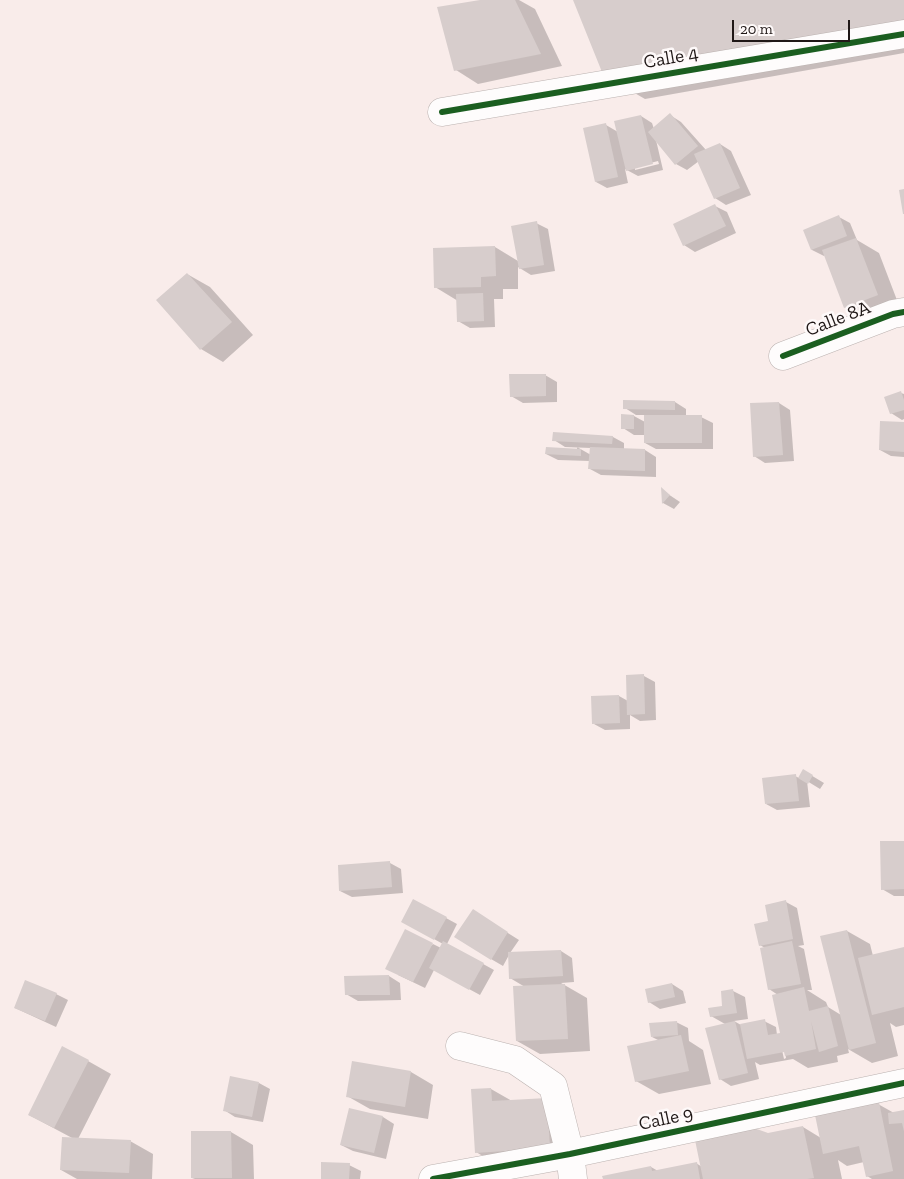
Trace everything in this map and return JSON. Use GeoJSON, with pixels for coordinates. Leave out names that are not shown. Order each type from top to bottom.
{"type":"FeatureCollection","features":[{"type":"Feature","properties":{"kind":"street","name":"Calle 4"},"geometry":{"type":"LineString","coordinates":[[442,112],[904,34]]}},
{"type":"Feature","properties":{"kind":"street","name":"Calle 8A"},"geometry":{"type":"LineString","coordinates":[[783,356],[893,314],[904,312]]}},
{"type":"Feature","properties":{"kind":"street"},"geometry":{"type":"LineString","coordinates":[[460,1046],[515,1060],[553,1086],[572,1167]]}},
{"type":"Feature","properties":{"kind":"street","name":"Calle 9"},"geometry":{"type":"LineString","coordinates":[[433,1179],[572,1167],[904,1083]]}},
{"type":"Feature","properties":{"kind":"building"},"geometry":{"type":"Polygon","coordinates":[[[480,0],[515,0],[541,54],[454,71],[437,7],[480,0]]]}},
{"type":"Feature","properties":{"kind":"building"},"geometry":{"type":"Polygon","coordinates":[[[573,0],[904,0],[904,24],[604,77],[573,0]]]}},
{"type":"Feature","properties":{"kind":"building"},"geometry":{"type":"Polygon","coordinates":[[[670,113],[698,146],[675,165],[648,132],[670,113]]]}},
{"type":"Feature","properties":{"kind":"building"},"geometry":{"type":"Polygon","coordinates":[[[641,115],[653,164],[626,171],[614,121],[641,115]]]}},
{"type":"Feature","properties":{"kind":"building"},"geometry":{"type":"Polygon","coordinates":[[[606,123],[618,177],[595,182],[583,128],[606,123]]]}},
{"type":"Feature","properties":{"kind":"building"},"geometry":{"type":"Polygon","coordinates":[[[720,143],[740,188],[714,199],[694,154],[720,143]]]}},
{"type":"Feature","properties":{"kind":"building"},"geometry":{"type":"Polygon","coordinates":[[[904,189],[904,214],[903,214],[899,190],[904,189]]]}},
{"type":"Feature","properties":{"kind":"building"},"geometry":{"type":"Polygon","coordinates":[[[715,204],[726,226],[683,246],[673,224],[715,204]]]}},
{"type":"Feature","properties":{"kind":"building"},"geometry":{"type":"Polygon","coordinates":[[[839,215],[847,236],[811,250],[803,230],[839,215]]]}},
{"type":"Feature","properties":{"kind":"building"},"geometry":{"type":"Polygon","coordinates":[[[537,221],[544,265],[519,269],[511,226],[537,221]]]}},
{"type":"Feature","properties":{"kind":"building"},"geometry":{"type":"Polygon","coordinates":[[[856,238],[878,295],[844,308],[822,250],[856,238]]]}},
{"type":"Feature","properties":{"kind":"building"},"geometry":{"type":"Polygon","coordinates":[[[495,246],[496,276],[481,277],[481,287],[434,288],[433,248],[495,246]]]}},
{"type":"Feature","properties":{"kind":"building"},"geometry":{"type":"Polygon","coordinates":[[[187,273],[232,322],[200,350],[156,300],[187,273]]]}},
{"type":"Feature","properties":{"kind":"building"},"geometry":{"type":"Polygon","coordinates":[[[483,293],[484,321],[457,322],[456,294],[483,293]]]}},
{"type":"Feature","properties":{"kind":"building"},"geometry":{"type":"Polygon","coordinates":[[[509,374],[546,374],[546,396],[510,397],[509,374]]]}},
{"type":"Feature","properties":{"kind":"building"},"geometry":{"type":"Polygon","coordinates":[[[901,391],[904,400],[904,410],[890,414],[884,397],[901,391]]]}},
{"type":"Feature","properties":{"kind":"building"},"geometry":{"type":"Polygon","coordinates":[[[623,400],[675,401],[675,410],[623,409],[623,400]]]}},
{"type":"Feature","properties":{"kind":"building"},"geometry":{"type":"Polygon","coordinates":[[[779,402],[783,455],[753,457],[750,403],[779,402]]]}},
{"type":"Feature","properties":{"kind":"building"},"geometry":{"type":"Polygon","coordinates":[[[621,414],[634,415],[634,429],[621,429],[621,414]]]}},
{"type":"Feature","properties":{"kind":"building"},"geometry":{"type":"Polygon","coordinates":[[[644,415],[702,415],[702,443],[644,443],[644,415]]]}},
{"type":"Feature","properties":{"kind":"building"},"geometry":{"type":"Polygon","coordinates":[[[880,421],[904,422],[904,452],[879,450],[880,421]]]}},
{"type":"Feature","properties":{"kind":"building"},"geometry":{"type":"Polygon","coordinates":[[[553,432],[613,436],[612,444],[552,441],[553,432]]]}},
{"type":"Feature","properties":{"kind":"building"},"geometry":{"type":"Polygon","coordinates":[[[546,447],[581,449],[581,456],[545,454],[546,447]]]}},
{"type":"Feature","properties":{"kind":"building"},"geometry":{"type":"Polygon","coordinates":[[[590,447],[645,449],[645,471],[588,469],[590,447]]]}},
{"type":"Feature","properties":{"kind":"building"},"geometry":{"type":"Polygon","coordinates":[[[661,487],[670,495],[662,504],[661,487]]]}},
{"type":"Feature","properties":{"kind":"building"},"geometry":{"type":"Polygon","coordinates":[[[644,674],[645,714],[627,715],[626,675],[644,674]]]}},
{"type":"Feature","properties":{"kind":"building"},"geometry":{"type":"Polygon","coordinates":[[[619,695],[620,723],[592,724],[591,696],[619,695]]]}},
{"type":"Feature","properties":{"kind":"building"},"geometry":{"type":"Polygon","coordinates":[[[803,769],[813,775],[808,784],[798,778],[803,769]]]}},
{"type":"Feature","properties":{"kind":"building"},"geometry":{"type":"Polygon","coordinates":[[[796,774],[799,801],[765,804],[762,778],[796,774]]]}},
{"type":"Feature","properties":{"kind":"building"},"geometry":{"type":"Polygon","coordinates":[[[880,841],[904,841],[904,889],[881,890],[880,841]]]}},
{"type":"Feature","properties":{"kind":"building"},"geometry":{"type":"Polygon","coordinates":[[[390,861],[392,887],[339,891],[338,865],[390,861]]]}},
{"type":"Feature","properties":{"kind":"building"},"geometry":{"type":"Polygon","coordinates":[[[413,899],[447,917],[434,940],[401,922],[413,899]]]}},
{"type":"Feature","properties":{"kind":"building"},"geometry":{"type":"Polygon","coordinates":[[[786,900],[793,939],[759,946],[754,924],[768,921],[765,905],[786,900]]]}},
{"type":"Feature","properties":{"kind":"building"},"geometry":{"type":"Polygon","coordinates":[[[473,909],[508,932],[491,960],[454,937],[473,909]]]}},
{"type":"Feature","properties":{"kind":"building"},"geometry":{"type":"Polygon","coordinates":[[[405,929],[433,943],[413,982],[385,969],[405,929]]]}},
{"type":"Feature","properties":{"kind":"building"},"geometry":{"type":"Polygon","coordinates":[[[847,930],[876,1043],[849,1050],[820,936],[847,930]]]}},
{"type":"Feature","properties":{"kind":"building"},"geometry":{"type":"Polygon","coordinates":[[[443,941],[484,963],[469,990],[429,968],[443,941]]]}},
{"type":"Feature","properties":{"kind":"building"},"geometry":{"type":"Polygon","coordinates":[[[792,941],[801,984],[768,990],[760,948],[792,941]]]}},
{"type":"Feature","properties":{"kind":"building"},"geometry":{"type":"Polygon","coordinates":[[[904,947],[904,1007],[872,1015],[858,958],[904,947]]]}},
{"type":"Feature","properties":{"kind":"building"},"geometry":{"type":"Polygon","coordinates":[[[561,950],[563,976],[509,979],[508,952],[561,950]]]}},
{"type":"Feature","properties":{"kind":"building"},"geometry":{"type":"Polygon","coordinates":[[[389,975],[390,995],[345,995],[344,976],[389,975]]]}},
{"type":"Feature","properties":{"kind":"building"},"geometry":{"type":"Polygon","coordinates":[[[25,980],[57,993],[45,1021],[14,1008],[25,980]]]}},
{"type":"Feature","properties":{"kind":"building"},"geometry":{"type":"Polygon","coordinates":[[[672,983],[675,997],[648,1003],[645,989],[672,983]]]}},
{"type":"Feature","properties":{"kind":"building"},"geometry":{"type":"Polygon","coordinates":[[[565,984],[568,1039],[516,1041],[513,986],[565,984]]]}},
{"type":"Feature","properties":{"kind":"building"},"geometry":{"type":"Polygon","coordinates":[[[804,987],[809,1011],[828,1006],[838,1046],[819,1052],[811,1021],[816,1049],[785,1056],[784,1052],[747,1059],[740,1024],[765,1019],[768,1035],[780,1033],[772,995],[804,987]]]}},
{"type":"Feature","properties":{"kind":"building"},"geometry":{"type":"Polygon","coordinates":[[[733,989],[737,1013],[710,1017],[708,1008],[722,1006],[721,991],[733,989]]]}},
{"type":"Feature","properties":{"kind":"building"},"geometry":{"type":"Polygon","coordinates":[[[677,1021],[678,1035],[651,1037],[649,1023],[677,1021]]]}},
{"type":"Feature","properties":{"kind":"building"},"geometry":{"type":"Polygon","coordinates":[[[735,1021],[748,1073],[719,1080],[705,1028],[735,1021]]]}},
{"type":"Feature","properties":{"kind":"building"},"geometry":{"type":"Polygon","coordinates":[[[681,1035],[689,1071],[635,1082],[627,1046],[681,1035]]]}},
{"type":"Feature","properties":{"kind":"building"},"geometry":{"type":"Polygon","coordinates":[[[62,1046],[89,1060],[54,1128],[28,1115],[62,1046]]]}},
{"type":"Feature","properties":{"kind":"building"},"geometry":{"type":"Polygon","coordinates":[[[352,1061],[411,1071],[405,1107],[346,1097],[352,1061]]]}},
{"type":"Feature","properties":{"kind":"building"},"geometry":{"type":"Polygon","coordinates":[[[230,1076],[259,1082],[252,1117],[223,1111],[230,1076]]]}},
{"type":"Feature","properties":{"kind":"building"},"geometry":{"type":"Polygon","coordinates":[[[491,1088],[492,1101],[547,1098],[550,1148],[475,1153],[471,1089],[491,1088]]]}},
{"type":"Feature","properties":{"kind":"building"},"geometry":{"type":"Polygon","coordinates":[[[879,1102],[893,1171],[866,1177],[859,1146],[823,1154],[815,1115],[879,1102]]]}},
{"type":"Feature","properties":{"kind":"building"},"geometry":{"type":"Polygon","coordinates":[[[349,1108],[383,1116],[374,1153],[340,1145],[349,1108]]]}},
{"type":"Feature","properties":{"kind":"building"},"geometry":{"type":"Polygon","coordinates":[[[904,1110],[904,1131],[902,1123],[889,1124],[888,1113],[904,1110]]]}},
{"type":"Feature","properties":{"kind":"building"},"geometry":{"type":"Polygon","coordinates":[[[803,1126],[814,1178],[703,1179],[695,1140],[754,1128],[768,1133],[803,1126]]]}},
{"type":"Feature","properties":{"kind":"building"},"geometry":{"type":"Polygon","coordinates":[[[191,1131],[231,1131],[232,1178],[191,1178],[191,1131]]]}},
{"type":"Feature","properties":{"kind":"building"},"geometry":{"type":"Polygon","coordinates":[[[62,1137],[131,1140],[129,1173],[60,1170],[62,1137]]]}},
{"type":"Feature","properties":{"kind":"building"},"geometry":{"type":"Polygon","coordinates":[[[321,1162],[350,1163],[349,1179],[321,1179],[321,1162]]]}},
{"type":"Feature","properties":{"kind":"building"},"geometry":{"type":"Polygon","coordinates":[[[697,1162],[700,1179],[603,1179],[602,1176],[651,1166],[652,1171],[697,1162]]]}},
{"type":"Feature","properties":{"kind":"cycle path"},"geometry":{"type":"LineString","coordinates":[[442,112],[904,34]]}},
{"type":"Feature","properties":{"kind":"cycle path"},"geometry":{"type":"LineString","coordinates":[[783,356],[893,314],[904,312]]}},
{"type":"Feature","properties":{"kind":"cycle path"},"geometry":{"type":"LineString","coordinates":[[433,1179],[570,1154],[904,1083]]}}]}
